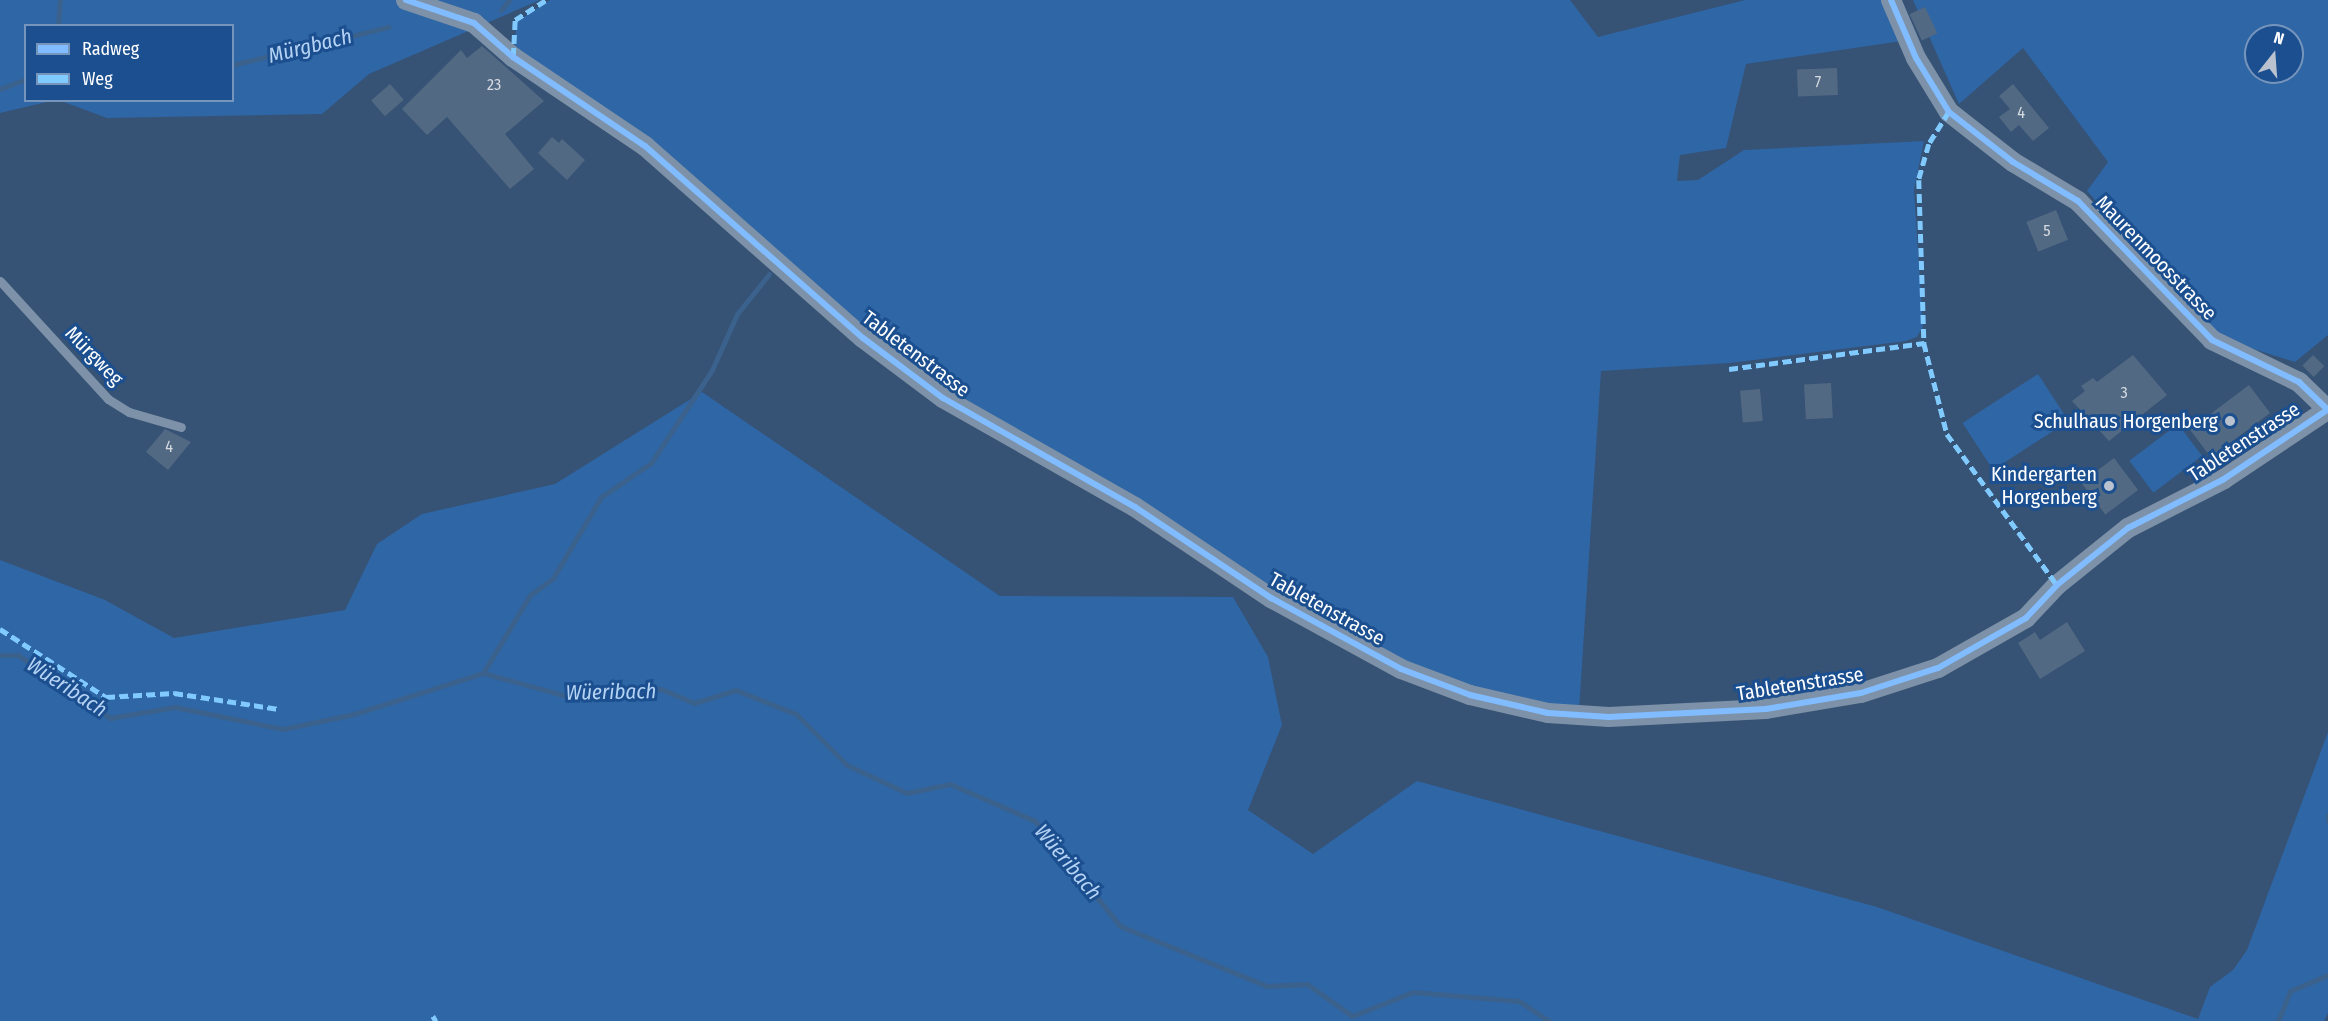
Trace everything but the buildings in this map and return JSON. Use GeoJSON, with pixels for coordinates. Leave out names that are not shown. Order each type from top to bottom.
{"type":"FeatureCollection","features":[{"type":"Feature","properties":{"kind":"street","name":"Tabletenstrasse"},"geometry":{"type":"LineString","coordinates":[[406,0],[474,23],[513,57],[645,146],[863,338],[943,398],[1135,507],[1271,598],[1401,669],[1470,695],[1548,712],[1609,717],[1766,709],[1861,693],[1938,668],[2026,618],[2057,585],[2128,528],[2224,479],[2327,410]]}},
{"type":"Feature","properties":{"kind":"street","name":"Maurenmoosstrasse"},"geometry":{"type":"LineString","coordinates":[[1891,0],[1916,58],[1949,112],[2013,162],[2078,201],[2212,339],[2299,382],[2327,410]]}},
{"type":"Feature","properties":{"kind":"lane","name":"Mürgweg"},"geometry":{"type":"LineString","coordinates":[[0,281],[108,399],[129,412],[181,427]]}},
{"type":"Feature","properties":{"kind":"shaded area"},"geometry":{"type":"Polygon","coordinates":[[[0,0],[540,0],[369,74],[322,114],[107,118],[64,102],[234,102],[234,24],[24,24],[24,102],[47,102],[0,113],[0,0]]]}},
{"type":"Feature","properties":{"kind":"shaded area"},"geometry":{"type":"Polygon","coordinates":[[[550,0],[1570,0],[1598,37],[1745,0],[1886,0],[1902,41],[1746,64],[1726,148],[1680,155],[1677,181],[1698,180],[1744,150],[1924,141],[1914,190],[1923,326],[1917,337],[1906,341],[1730,363],[1601,371],[1579,711],[1508,700],[1388,657],[947,394],[515,48],[516,22],[550,0]]]}},
{"type":"Feature","properties":{"kind":"shaded area"},"geometry":{"type":"Polygon","coordinates":[[[1913,0],[2328,0],[2328,335],[2295,362],[2221,339],[2087,191],[2108,162],[2023,48],[1959,104],[1913,0]]]}},
{"type":"Feature","properties":{"kind":"shaded area"},"geometry":{"type":"Polygon","coordinates":[[[2038,374],[2068,421],[1993,470],[1963,423],[2038,374]]]}},
{"type":"Feature","properties":{"kind":"shaded area"},"geometry":{"type":"Polygon","coordinates":[[[702,392],[1000,596],[1233,597],[1268,657],[1282,725],[1248,810],[1313,854],[1417,781],[1877,907],[2198,1019],[2210,987],[2233,970],[2247,950],[2328,732],[2328,1013],[2324,1021],[0,1021],[0,560],[105,600],[174,638],[345,610],[377,544],[422,514],[555,484],[702,392]]]}},
{"type":"Feature","properties":{"kind":"shaded area"},"geometry":{"type":"Polygon","coordinates":[[[2178,424],[2202,456],[2153,493],[2129,461],[2178,424]]]}},
{"type":"Feature","properties":{"kind":"waterway","name":"Mürgbach"},"geometry":{"type":"LineString","coordinates":[[58,24],[60,0]]}},
{"type":"Feature","properties":{"kind":"waterway","name":"Mürgbach"},"geometry":{"type":"LineString","coordinates":[[501,10],[509,0]]}},
{"type":"Feature","properties":{"kind":"waterway","name":"Mürgbach"},"geometry":{"type":"LineString","coordinates":[[234,65],[388,27]]}},
{"type":"Feature","properties":{"kind":"waterway","name":"Mürgbach"},"geometry":{"type":"LineString","coordinates":[[0,89],[24,80]]}},
{"type":"Feature","properties":{"kind":"waterway","name":"Wüeribach"},"geometry":{"type":"LineString","coordinates":[[483,673],[530,595],[553,578],[601,497],[651,463],[712,370],[737,314],[769,274]]}},
{"type":"Feature","properties":{"kind":"waterway","name":"Wüeribach"},"geometry":{"type":"LineString","coordinates":[[0,655],[18,655],[110,718],[175,707],[283,729],[354,714],[483,673],[570,697],[661,689],[694,703],[736,690],[796,714],[847,765],[907,793],[950,784],[1035,821],[1120,926],[1267,986],[1307,984],[1352,1016],[1413,992],[1519,1001],[1549,1021]]}},
{"type":"Feature","properties":{"kind":"waterway","name":"Wüeribach"},"geometry":{"type":"LineString","coordinates":[[2328,815],[2328,821]]}},
{"type":"Feature","properties":{"kind":"waterway","name":"Wüeribach"},"geometry":{"type":"LineString","coordinates":[[2278,1021],[2290,991],[2328,975]]}},
{"type":"Feature","properties":{"kind":"marked path"},"geometry":{"type":"LineString","coordinates":[[513,57],[515,20],[546,0]]}},
{"type":"Feature","properties":{"kind":"marked path"},"geometry":{"type":"LineString","coordinates":[[1949,112],[1929,144],[1919,180],[1924,343],[1947,434],[2057,585]]}},
{"type":"Feature","properties":{"kind":"marked path"},"geometry":{"type":"LineString","coordinates":[[1729,369],[1924,343]]}},
{"type":"Feature","properties":{"kind":"marked path"},"geometry":{"type":"LineString","coordinates":[[0,629],[106,697],[174,693],[279,709]]}},
{"type":"Feature","properties":{"kind":"marked path"},"geometry":{"type":"LineString","coordinates":[[433,1016],[436,1021]]}},
{"type":"Feature","properties":{"kind":"cycle path"},"geometry":{"type":"LineString","coordinates":[[406,0],[474,23],[513,57],[645,146],[863,338],[943,398],[1135,507],[1271,598],[1401,669],[1470,695],[1548,713],[1609,717],[1766,709],[1861,693],[1938,668],[2026,618],[2057,585],[2128,528],[2224,479],[2327,410]]}},
{"type":"Feature","properties":{"kind":"cycle path"},"geometry":{"type":"LineString","coordinates":[[1891,0],[1916,58],[1949,112],[2013,162],[2078,201],[2212,340],[2299,382],[2328,410]]}},
{"type":"Feature","properties":{"kind":"place","name":"Schulhaus Horgenberg"},"geometry":{"type":"Point","coordinates":[2230,421]}},
{"type":"Feature","properties":{"kind":"place","name":"Kindergarten Horgenberg"},"geometry":{"type":"Point","coordinates":[2109,486]}}]}
